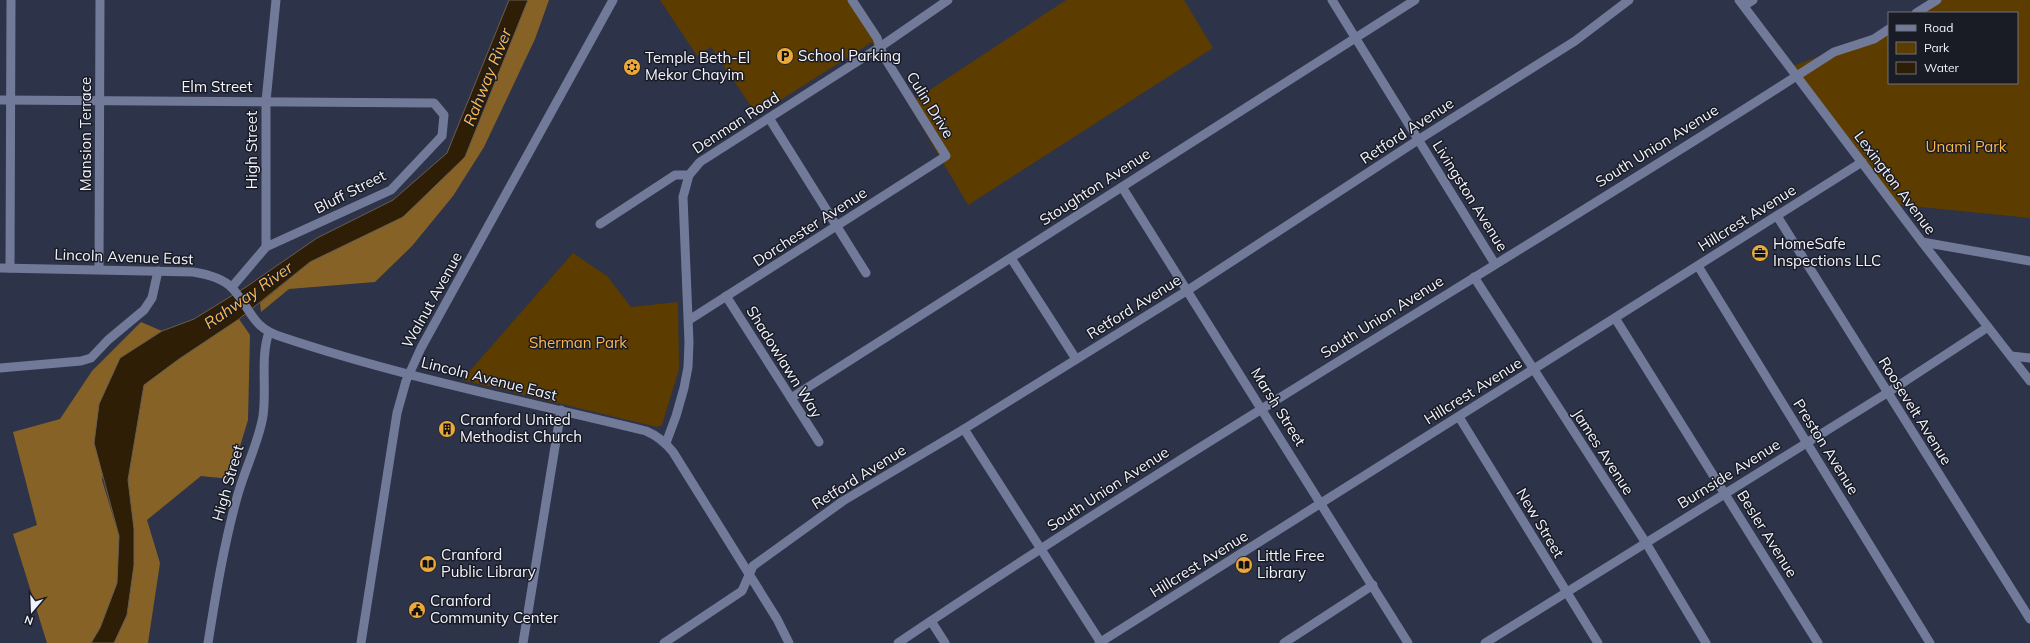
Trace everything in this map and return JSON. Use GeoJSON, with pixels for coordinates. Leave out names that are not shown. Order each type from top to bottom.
{"type":"FeatureCollection","features":[{"type":"Feature","properties":{"kind":"street"},"geometry":{"type":"LineString","coordinates":[[5,268],[11,100],[11,0]]}},
{"type":"Feature","properties":{"kind":"street","name":"Mansion Terrace"},"geometry":{"type":"LineString","coordinates":[[99,269],[100,0]]}},
{"type":"Feature","properties":{"kind":"street","name":"High Street"},"geometry":{"type":"LineString","coordinates":[[266,247],[266,101],[276,0]]}},
{"type":"Feature","properties":{"kind":"street","name":"Walnut Avenue"},"geometry":{"type":"LineString","coordinates":[[361,643],[397,413],[408,374],[613,0]]}},
{"type":"Feature","properties":{"kind":"street","name":"Culin Drive"},"geometry":{"type":"LineString","coordinates":[[852,0],[877,38],[883,55],[946,156]]}},
{"type":"Feature","properties":{"kind":"street","name":"Denman Road"},"geometry":{"type":"LineString","coordinates":[[666,443],[684,388],[688,367],[689,320],[683,197],[689,175],[700,162],[880,47],[948,0]]}},
{"type":"Feature","properties":{"kind":"street","name":"Livingston Avenue"},"geometry":{"type":"LineString","coordinates":[[1332,0],[1354,38],[1495,264]]}},
{"type":"Feature","properties":{"kind":"street","name":"Stoughton Avenue"},"geometry":{"type":"LineString","coordinates":[[791,398],[1414,0]]}},
{"type":"Feature","properties":{"kind":"street","name":"Retford Avenue"},"geometry":{"type":"LineString","coordinates":[[664,643],[742,591],[753,566],[843,501],[964,430],[1188,290],[1418,140],[1575,41],[1629,0]]}},
{"type":"Feature","properties":{"kind":"street"},"geometry":{"type":"LineString","coordinates":[[1742,3],[1753,0]]}},
{"type":"Feature","properties":{"kind":"street"},"geometry":{"type":"LineString","coordinates":[[1918,12],[1937,0]]}},
{"type":"Feature","properties":{"kind":"street","name":"Lexington Avenue"},"geometry":{"type":"LineString","coordinates":[[1742,3],[1922,242],[2030,381]]}},
{"type":"Feature","properties":{"kind":"street","name":"South Union Avenue"},"geometry":{"type":"LineString","coordinates":[[898,643],[1041,548],[1262,408],[1834,52],[1874,39],[1888,31]]}},
{"type":"Feature","properties":{"kind":"street","name":"Elm Street"},"geometry":{"type":"LineString","coordinates":[[0,100],[434,103]]}},
{"type":"Feature","properties":{"kind":"street","name":"Bluff Street"},"geometry":{"type":"LineString","coordinates":[[266,247],[391,190],[442,136],[444,115],[434,103]]}},
{"type":"Feature","properties":{"kind":"street"},"geometry":{"type":"LineString","coordinates":[[769,118],[866,273]]}},
{"type":"Feature","properties":{"kind":"street","name":"Dorchester Avenue"},"geometry":{"type":"LineString","coordinates":[[689,320],[946,156]]}},
{"type":"Feature","properties":{"kind":"street","name":"Hillcrest Avenue"},"geometry":{"type":"LineString","coordinates":[[1100,643],[1862,162]]}},
{"type":"Feature","properties":{"kind":"street"},"geometry":{"type":"LineString","coordinates":[[600,224],[675,175],[689,175]]}},
{"type":"Feature","properties":{"kind":"street","name":"Marsh Street"},"geometry":{"type":"LineString","coordinates":[[1122,187],[1322,503],[1408,643]]}},
{"type":"Feature","properties":{"kind":"street","name":"Roosevelt Avenue"},"geometry":{"type":"LineString","coordinates":[[1777,216],[2030,619]]}},
{"type":"Feature","properties":{"kind":"street"},"geometry":{"type":"LineString","coordinates":[[1922,242],[2030,262]]}},
{"type":"Feature","properties":{"kind":"street"},"geometry":{"type":"LineString","coordinates":[[233,289],[266,247]]}},
{"type":"Feature","properties":{"kind":"street"},"geometry":{"type":"LineString","coordinates":[[1011,258],[1076,359]]}},
{"type":"Feature","properties":{"kind":"street","name":"Preston Avenue"},"geometry":{"type":"LineString","coordinates":[[1698,266],[1930,643]]}},
{"type":"Feature","properties":{"kind":"street","name":"Lincoln Avenue East"},"geometry":{"type":"LineString","coordinates":[[5,268],[193,272],[208,275],[233,289],[251,317],[259,326],[281,337],[408,374],[646,431],[666,443],[750,575],[777,619],[789,643]]}},
{"type":"Feature","properties":{"kind":"street"},"geometry":{"type":"LineString","coordinates":[[0,368],[81,361],[91,358],[108,340],[144,310],[152,298],[158,271]]}},
{"type":"Feature","properties":{"kind":"street","name":"James Avenue"},"geometry":{"type":"LineString","coordinates":[[1474,277],[1646,543],[1706,643]]}},
{"type":"Feature","properties":{"kind":"street","name":"Shadowlawn Way"},"geometry":{"type":"LineString","coordinates":[[726,296],[819,442]]}},
{"type":"Feature","properties":{"kind":"street","name":"Besler Avenue"},"geometry":{"type":"LineString","coordinates":[[1615,318],[1726,493],[1818,643]]}},
{"type":"Feature","properties":{"kind":"street","name":"Burnside Avenue"},"geometry":{"type":"LineString","coordinates":[[1485,643],[1887,393],[1988,328]]}},
{"type":"Feature","properties":{"kind":"street","name":"High Street"},"geometry":{"type":"LineString","coordinates":[[208,643],[223,552],[238,494],[263,417],[265,377],[264,356],[269,332]]}},
{"type":"Feature","properties":{"kind":"street"},"geometry":{"type":"LineString","coordinates":[[2011,356],[2030,358]]}},
{"type":"Feature","properties":{"kind":"street"},"geometry":{"type":"LineString","coordinates":[[523,643],[561,410]]}},
{"type":"Feature","properties":{"kind":"street","name":"New Street"},"geometry":{"type":"LineString","coordinates":[[1459,417],[1598,643]]}},
{"type":"Feature","properties":{"kind":"street"},"geometry":{"type":"LineString","coordinates":[[964,430],[1041,548],[1100,643]]}},
{"type":"Feature","properties":{"kind":"street"},"geometry":{"type":"LineString","coordinates":[[1284,643],[1373,585]]}},
{"type":"Feature","properties":{"kind":"street"},"geometry":{"type":"LineString","coordinates":[[931,621],[945,643]]}},
{"type":"Feature","properties":{"kind":"green space"},"geometry":{"type":"Polygon","coordinates":[[[660,0],[851,0],[916,99],[1066,0],[1184,0],[1213,48],[968,205],[872,42],[757,115],[711,47],[697,56],[660,0]]]}},
{"type":"Feature","properties":{"kind":"green space","name":"Unami Park"},"geometry":{"type":"Polygon","coordinates":[[[1941,0],[2030,0],[2030,218],[1891,204],[1790,67],[1888,31],[1888,84],[2018,84],[2018,12],[1922,12],[1941,0]]]}},
{"type":"Feature","properties":{"kind":"green space","name":"Sherman Park"},"geometry":{"type":"Polygon","coordinates":[[[573,253],[607,276],[631,307],[678,302],[679,369],[662,425],[657,427],[462,380],[573,253]]]}},
{"type":"Feature","properties":{"kind":"shaded area"},"geometry":{"type":"Polygon","coordinates":[[[528,0],[549,0],[535,39],[484,147],[453,196],[412,246],[375,282],[289,289],[261,312],[260,303],[310,262],[403,217],[465,157],[528,0]]]}},
{"type":"Feature","properties":{"kind":"shaded area"},"geometry":{"type":"Polygon","coordinates":[[[239,319],[250,335],[248,420],[230,479],[201,476],[147,520],[160,563],[148,643],[114,643],[127,615],[134,565],[134,529],[128,480],[144,385],[179,359],[239,319]]]}},
{"type":"Feature","properties":{"kind":"shaded area"},"geometry":{"type":"Polygon","coordinates":[[[141,322],[162,331],[120,358],[102,480],[119,536],[117,583],[100,628],[91,643],[47,643],[13,534],[37,525],[13,432],[60,419],[92,371],[141,322]]]}},
{"type":"Feature","properties":{"kind":"water","name":"Rahway River"},"geometry":{"type":"Polygon","coordinates":[[[509,0],[528,0],[465,157],[403,217],[310,262],[239,319],[179,359],[144,385],[128,480],[134,529],[134,565],[127,615],[114,643],[91,643],[100,628],[117,583],[119,536],[94,443],[99,404],[120,358],[162,331],[194,319],[246,287],[317,238],[393,200],[447,153],[509,0]]]}},
{"type":"Feature","properties":{"kind":"place","name":"School Parking"},"geometry":{"type":"Point","coordinates":[785,56]}},
{"type":"Feature","properties":{"kind":"place","name":"Temple Beth-El Mekor Chayim"},"geometry":{"type":"Point","coordinates":[632,67]}},
{"type":"Feature","properties":{"kind":"place","name":"HomeSafe Inspections LLC"},"geometry":{"type":"Point","coordinates":[1760,253]}},
{"type":"Feature","properties":{"kind":"place","name":"Cranford United Methodist Church"},"geometry":{"type":"Point","coordinates":[447,429]}},
{"type":"Feature","properties":{"kind":"place","name":"Cranford Public Library"},"geometry":{"type":"Point","coordinates":[428,564]}},
{"type":"Feature","properties":{"kind":"place","name":"Little Free Library"},"geometry":{"type":"Point","coordinates":[1244,565]}},
{"type":"Feature","properties":{"kind":"place","name":"Cranford Community Center"},"geometry":{"type":"Point","coordinates":[417,610]}}]}
